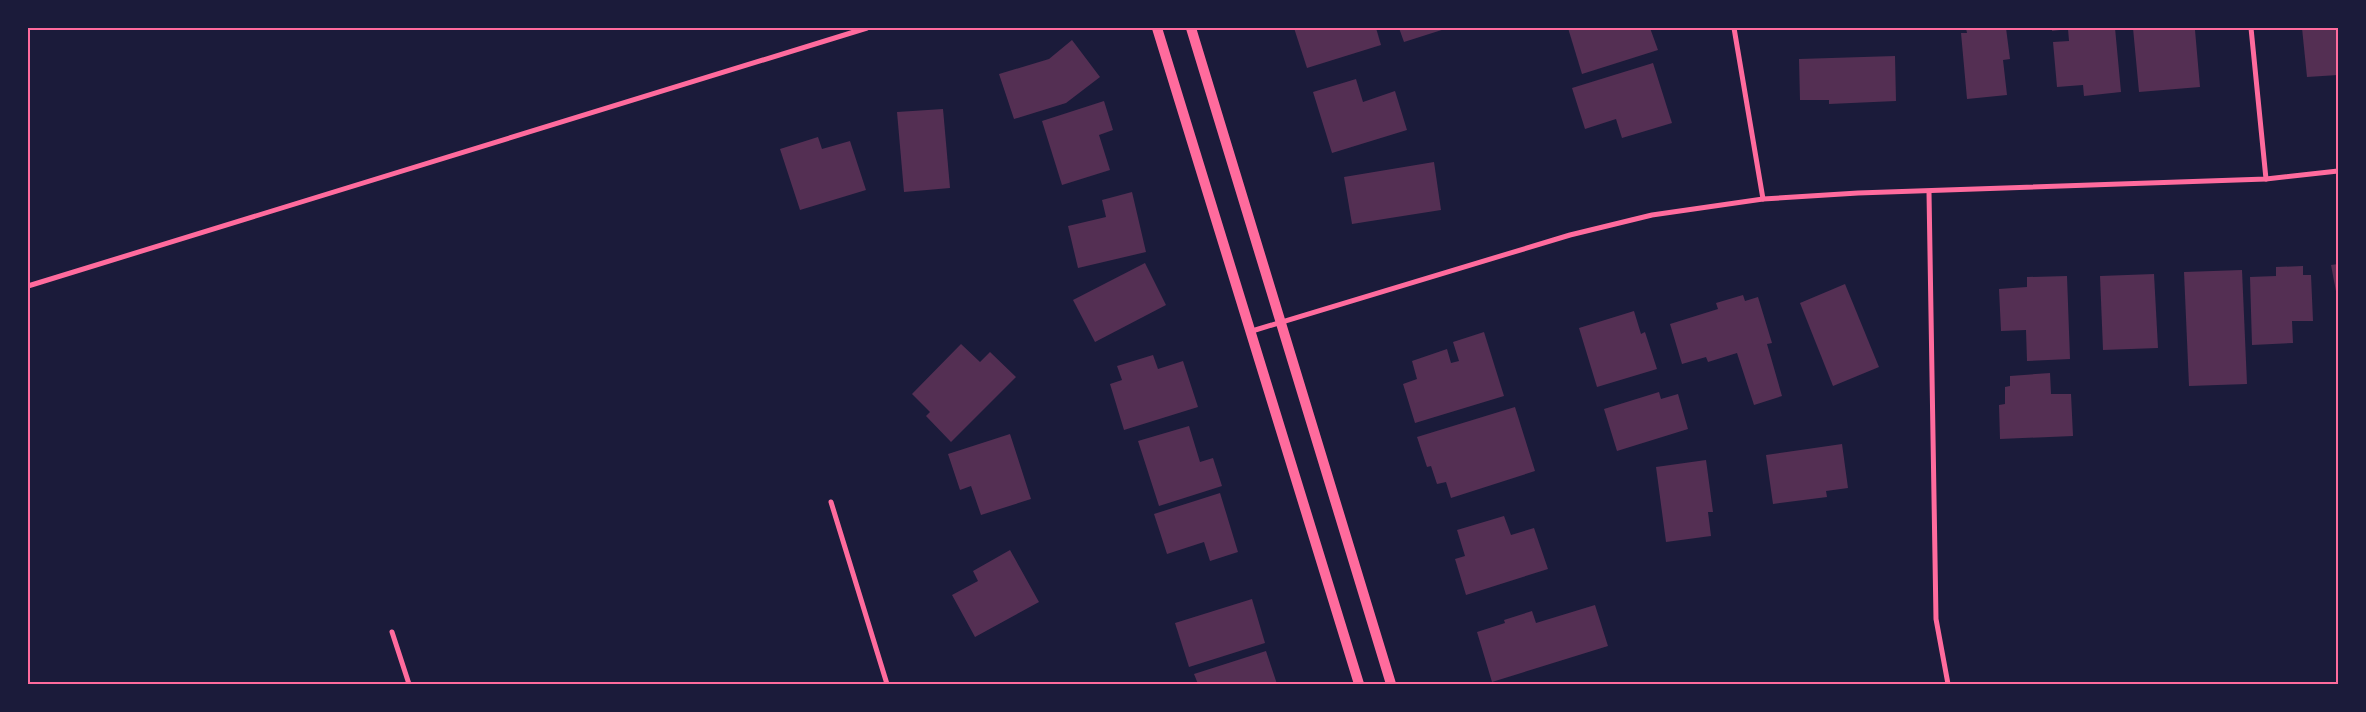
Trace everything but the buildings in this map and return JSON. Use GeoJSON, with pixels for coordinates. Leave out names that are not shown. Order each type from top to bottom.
{"type":"FeatureCollection","features":[{"type":"Feature","properties":{"kind":"main road"},"geometry":{"type":"LineString","coordinates":[[1157,28],[1252,331],[1359,684]]}},
{"type":"Feature","properties":{"kind":"main road"},"geometry":{"type":"LineString","coordinates":[[1191,28],[1391,684]]}},
{"type":"Feature","properties":{"kind":"street"},"geometry":{"type":"LineString","coordinates":[[28,286],[868,28]]}},
{"type":"Feature","properties":{"kind":"street"},"geometry":{"type":"LineString","coordinates":[[1734,28],[1763,199]]}},
{"type":"Feature","properties":{"kind":"street"},"geometry":{"type":"LineString","coordinates":[[2251,28],[2266,179]]}},
{"type":"Feature","properties":{"kind":"street"},"geometry":{"type":"LineString","coordinates":[[1252,331],[1570,234],[1652,215],[1763,199],[1858,193],[2266,179],[2338,171]]}},
{"type":"Feature","properties":{"kind":"street"},"geometry":{"type":"LineString","coordinates":[[1929,192],[1936,619],[1948,684]]}},
{"type":"Feature","properties":{"kind":"street"},"geometry":{"type":"LineString","coordinates":[[830,502],[886,684]]}},
{"type":"Feature","properties":{"kind":"street"},"geometry":{"type":"LineString","coordinates":[[392,632],[409,684]]}}]}
